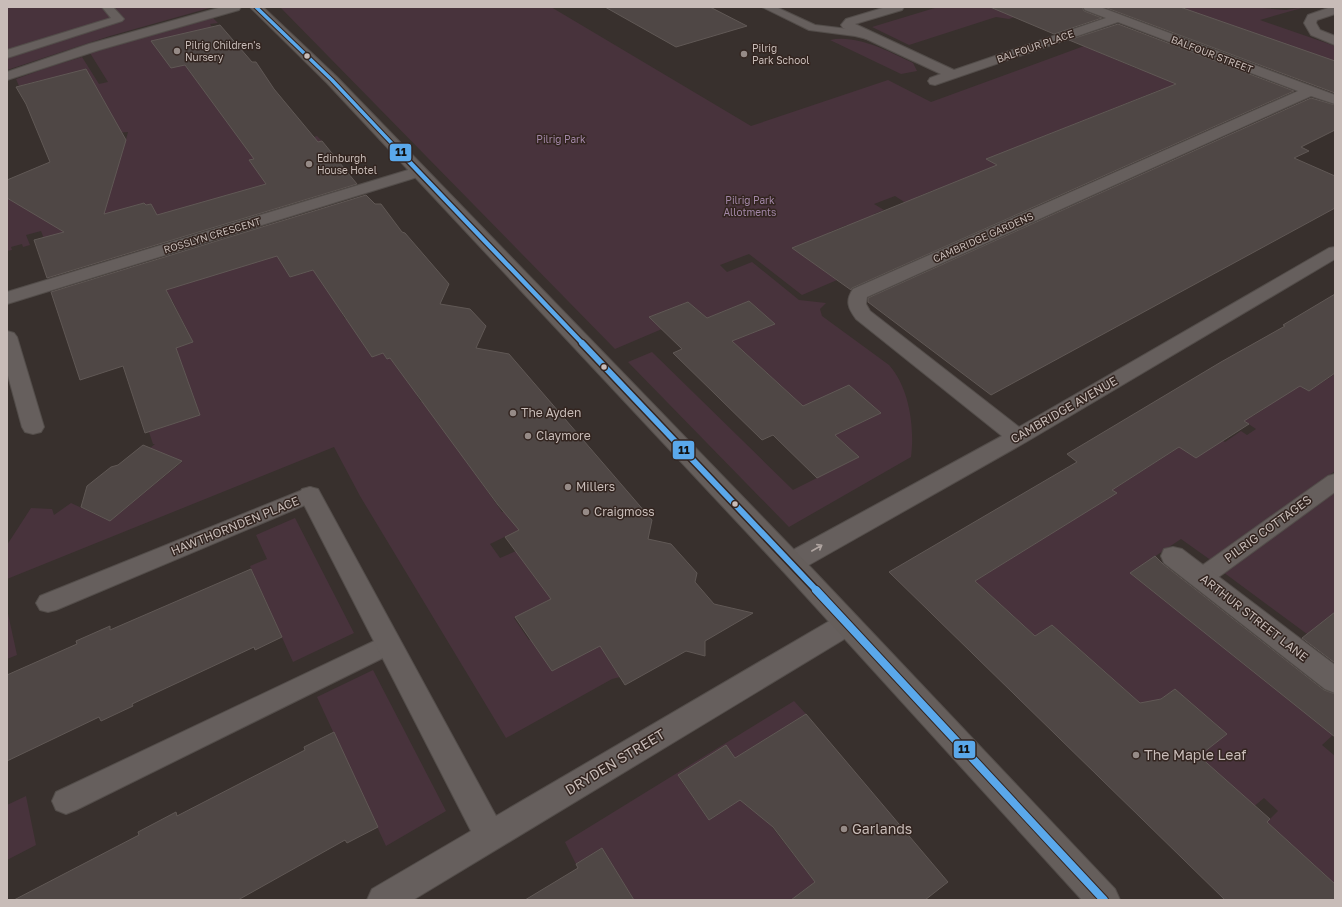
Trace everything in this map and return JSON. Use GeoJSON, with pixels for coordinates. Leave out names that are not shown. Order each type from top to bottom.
{"type":"FeatureCollection","features":[{"type":"Feature","properties":{"kind":"street"},"geometry":{"type":"LineString","coordinates":[[7,76],[94,47],[235,7]]}},
{"type":"Feature","properties":{"kind":"street"},"geometry":{"type":"LineString","coordinates":[[256,7],[332,80],[791,563],[1104,900]]}},
{"type":"Feature","properties":{"kind":"street"},"geometry":{"type":"LineString","coordinates":[[898,7],[847,23],[848,27],[953,75]]}},
{"type":"Feature","properties":{"kind":"street","name":"BALFOUR STREET"},"geometry":{"type":"LineString","coordinates":[[1089,7],[1335,100]]}},
{"type":"Feature","properties":{"kind":"street"},"geometry":{"type":"LineString","coordinates":[[1335,10],[1312,18],[1310,23],[1315,32],[1335,41]]}},
{"type":"Feature","properties":{"kind":"street","name":"BALFOUR PLACE"},"geometry":{"type":"LineString","coordinates":[[935,81],[1118,18]]}},
{"type":"Feature","properties":{"kind":"street","name":"CAMBRIDGE GARDENS"},"geometry":{"type":"LineString","coordinates":[[1018,437],[863,315],[856,304],[856,299],[860,293],[1310,91]]}},
{"type":"Feature","properties":{"kind":"street","name":"ROSSLYN CRESCENT"},"geometry":{"type":"LineString","coordinates":[[7,298],[418,172]]}},
{"type":"Feature","properties":{"kind":"street","name":"CAMBRIDGE AVENUE"},"geometry":{"type":"LineString","coordinates":[[791,563],[844,532],[1018,437],[1335,252]]}},
{"type":"Feature","properties":{"kind":"street"},"geometry":{"type":"LineString","coordinates":[[7,336],[33,427]]}},
{"type":"Feature","properties":{"kind":"street","name":"HAWTHORNDEN PLACE"},"geometry":{"type":"LineString","coordinates":[[310,495],[490,836]]}},
{"type":"Feature","properties":{"kind":"street","name":"ARTHUR STREET LANE"},"geometry":{"type":"LineString","coordinates":[[1173,556],[1335,681]]}},
{"type":"Feature","properties":{"kind":"street","name":"DRYDEN STREET"},"geometry":{"type":"LineString","coordinates":[[383,900],[847,624]]}},
{"type":"Feature","properties":{"kind":"lane"},"geometry":{"type":"LineString","coordinates":[[7,54],[118,19],[107,7]]}},
{"type":"Feature","properties":{"kind":"lane"},"geometry":{"type":"LineString","coordinates":[[767,7],[813,28],[856,33],[870,37]]}},
{"type":"Feature","properties":{"kind":"lane","name":"PILRIG COTTAGES"},"geometry":{"type":"LineString","coordinates":[[1201,578],[1335,481]]}},
{"type":"Feature","properties":{"kind":"lane","name":"HAWTHORNDEN PLACE"},"geometry":{"type":"LineString","coordinates":[[48,603],[310,495]]}},
{"type":"Feature","properties":{"kind":"lane"},"geometry":{"type":"LineString","coordinates":[[66,801],[389,644]]}},
{"type":"Feature","properties":{"kind":"green space"},"geometry":{"type":"Polygon","coordinates":[[[7,7],[213,7],[110,36],[7,70],[7,7]]]}},
{"type":"Feature","properties":{"kind":"green space"},"geometry":{"type":"Polygon","coordinates":[[[280,7],[551,7],[751,126],[888,80],[931,102],[1084,46],[1138,69],[1146,66],[1201,88],[1180,96],[1162,89],[987,159],[1001,168],[979,176],[974,174],[958,181],[938,193],[934,190],[917,197],[912,207],[895,196],[874,204],[884,210],[874,214],[878,217],[852,228],[847,225],[830,232],[834,235],[793,248],[837,280],[802,295],[749,254],[720,265],[727,272],[752,262],[799,300],[826,303],[820,309],[822,316],[889,365],[896,374],[906,396],[912,433],[911,457],[789,527],[628,362],[652,352],[793,490],[859,457],[835,435],[881,413],[803,406],[732,341],[774,324],[749,301],[707,318],[688,302],[650,317],[662,329],[615,349],[280,7]]]}},
{"type":"Feature","properties":{"kind":"green space"},"geometry":{"type":"Polygon","coordinates":[[[938,7],[988,7],[1017,16],[1009,19],[996,17],[909,45],[872,27],[938,7]]]}},
{"type":"Feature","properties":{"kind":"green space"},"geometry":{"type":"Polygon","coordinates":[[[1189,7],[1250,7],[1286,10],[1305,7],[1260,20],[1335,46],[1335,62],[1185,9],[1189,7]]]}},
{"type":"Feature","properties":{"kind":"green space"},"geometry":{"type":"Polygon","coordinates":[[[213,18],[218,23],[210,24],[212,27],[166,38],[211,100],[230,96],[267,150],[317,136],[322,141],[250,160],[284,179],[164,229],[151,204],[146,205],[144,203],[126,208],[130,218],[69,243],[48,249],[41,231],[26,235],[30,245],[23,247],[22,244],[11,247],[12,250],[7,251],[7,198],[14,202],[122,154],[128,132],[90,135],[46,79],[19,86],[16,79],[82,57],[99,84],[108,82],[90,53],[213,18]]]}},
{"type":"Feature","properties":{"kind":"green space"},"geometry":{"type":"Polygon","coordinates":[[[830,40],[851,40],[873,45],[913,63],[917,71],[901,74],[830,40]]]}},
{"type":"Feature","properties":{"kind":"green space"},"geometry":{"type":"Polygon","coordinates":[[[304,235],[286,270],[290,277],[318,269],[350,308],[341,312],[345,319],[378,308],[367,350],[372,357],[383,353],[387,359],[414,349],[441,384],[416,394],[421,402],[424,401],[502,512],[524,504],[519,530],[490,544],[500,558],[516,551],[562,593],[514,618],[529,640],[531,639],[552,671],[600,646],[635,654],[613,666],[620,677],[612,679],[506,738],[360,496],[334,447],[7,579],[7,545],[31,508],[52,509],[54,515],[71,503],[110,521],[182,462],[150,448],[155,444],[153,444],[149,432],[200,415],[176,348],[193,342],[172,300],[151,306],[137,299],[304,235]]]}},
{"type":"Feature","properties":{"kind":"green space"},"geometry":{"type":"Polygon","coordinates":[[[1335,374],[1335,471],[1266,520],[1212,561],[1181,539],[1130,573],[1333,735],[1322,745],[1335,756],[1335,884],[1267,822],[1278,811],[1264,798],[1252,808],[1248,800],[1199,756],[1227,734],[1175,689],[1147,709],[1052,625],[988,667],[986,665],[1033,634],[975,581],[1116,493],[1076,462],[1114,489],[1206,430],[1225,442],[1241,431],[1247,435],[1256,429],[1232,413],[1241,408],[1253,416],[1264,409],[1287,378],[1309,391],[1335,374]]]}},
{"type":"Feature","properties":{"kind":"green space"},"geometry":{"type":"Polygon","coordinates":[[[1335,486],[1335,612],[1307,634],[1219,569],[1335,486]]]}},
{"type":"Feature","properties":{"kind":"green space"},"geometry":{"type":"Polygon","coordinates":[[[295,518],[354,633],[293,662],[250,566],[267,559],[256,535],[295,518]]]}},
{"type":"Feature","properties":{"kind":"green space"},"geometry":{"type":"Polygon","coordinates":[[[7,609],[17,655],[7,659],[7,609]]]}},
{"type":"Feature","properties":{"kind":"green space"},"geometry":{"type":"Polygon","coordinates":[[[373,670],[446,811],[386,846],[317,697],[373,670]]]}},
{"type":"Feature","properties":{"kind":"green space"},"geometry":{"type":"Polygon","coordinates":[[[794,701],[806,714],[735,758],[726,745],[678,776],[709,820],[759,788],[772,827],[815,882],[800,893],[805,900],[634,900],[602,848],[576,864],[565,842],[794,701]]]}},
{"type":"Feature","properties":{"kind":"green space"},"geometry":{"type":"Polygon","coordinates":[[[26,796],[36,845],[7,860],[7,805],[26,796]]]}},
{"type":"Feature","properties":{"kind":"building"},"geometry":{"type":"Polygon","coordinates":[[[605,7],[710,7],[747,26],[676,47],[605,7]]]}},
{"type":"Feature","properties":{"kind":"building"},"geometry":{"type":"Polygon","coordinates":[[[990,7],[1082,7],[1084,11],[1102,18],[1054,34],[990,7]]]}},
{"type":"Feature","properties":{"kind":"building"},"geometry":{"type":"Polygon","coordinates":[[[1104,7],[1180,7],[1335,61],[1335,93],[1104,7]]]}},
{"type":"Feature","properties":{"kind":"building"},"geometry":{"type":"Polygon","coordinates":[[[1118,24],[1294,91],[852,288],[851,290],[792,248],[997,165],[986,159],[1176,84],[1069,40],[1118,24]]]}},
{"type":"Feature","properties":{"kind":"building"},"geometry":{"type":"Polygon","coordinates":[[[220,25],[252,62],[256,62],[274,89],[318,142],[322,141],[357,184],[47,278],[34,240],[64,232],[7,198],[7,180],[50,162],[26,104],[16,87],[86,69],[126,140],[104,214],[144,203],[146,205],[151,204],[157,215],[266,184],[249,160],[254,159],[185,65],[171,68],[151,41],[220,25]]]}},
{"type":"Feature","properties":{"kind":"building"},"geometry":{"type":"Polygon","coordinates":[[[1311,98],[1335,105],[1335,130],[1301,147],[1309,151],[1294,158],[1335,176],[1335,208],[991,395],[868,302],[868,298],[1311,98]]]}},
{"type":"Feature","properties":{"kind":"building"},"geometry":{"type":"Polygon","coordinates":[[[366,195],[375,204],[381,204],[402,232],[405,233],[449,284],[440,304],[470,309],[486,326],[476,348],[509,354],[652,520],[648,539],[671,544],[697,573],[695,582],[714,604],[753,613],[705,641],[705,656],[686,651],[625,685],[600,646],[552,671],[515,617],[551,599],[505,537],[519,530],[498,505],[390,358],[387,359],[383,353],[372,357],[313,270],[290,277],[277,256],[166,290],[193,342],[176,348],[200,415],[145,433],[123,366],[80,380],[51,292],[366,195]]]}},
{"type":"Feature","properties":{"kind":"building"},"geometry":{"type":"Polygon","coordinates":[[[1335,294],[1335,373],[1309,391],[1300,386],[1244,421],[1249,424],[1196,458],[1179,447],[1112,490],[1117,493],[975,581],[1035,636],[1052,625],[1140,703],[1161,699],[1175,689],[1227,734],[1199,756],[1270,819],[1267,822],[1335,884],[1335,900],[1225,900],[889,572],[1077,462],[1067,454],[1221,362],[1285,326],[1283,325],[1335,294]]]}},
{"type":"Feature","properties":{"kind":"building"},"geometry":{"type":"Polygon","coordinates":[[[749,301],[775,324],[732,341],[803,406],[849,385],[881,413],[835,435],[859,457],[817,478],[773,435],[762,440],[673,353],[682,349],[649,317],[688,302],[707,318],[749,301]]]}},
{"type":"Feature","properties":{"kind":"building"},"geometry":{"type":"Polygon","coordinates":[[[143,445],[182,461],[110,521],[81,507],[87,486],[111,467],[118,465],[143,445]]]}},
{"type":"Feature","properties":{"kind":"building"},"geometry":{"type":"Polygon","coordinates":[[[1155,556],[1163,564],[1324,690],[1335,694],[1335,737],[1130,573],[1155,556]]]}},
{"type":"Feature","properties":{"kind":"building"},"geometry":{"type":"Polygon","coordinates":[[[251,569],[282,637],[255,650],[254,647],[132,704],[133,706],[101,721],[99,717],[7,761],[7,675],[77,644],[76,641],[110,626],[110,630],[251,569]]]}},
{"type":"Feature","properties":{"kind":"building"},"geometry":{"type":"Polygon","coordinates":[[[1335,612],[1335,663],[1302,638],[1335,612]]]}},
{"type":"Feature","properties":{"kind":"building"},"geometry":{"type":"Polygon","coordinates":[[[806,714],[948,882],[925,900],[791,900],[815,882],[773,827],[740,800],[709,820],[678,775],[726,745],[735,758],[806,714]]]}},
{"type":"Feature","properties":{"kind":"building"},"geometry":{"type":"Polygon","coordinates":[[[334,732],[378,827],[347,843],[345,840],[238,900],[14,900],[139,835],[138,832],[176,812],[177,816],[305,750],[304,747],[334,732]]]}},
{"type":"Feature","properties":{"kind":"building"},"geometry":{"type":"Polygon","coordinates":[[[602,848],[634,900],[525,900],[578,868],[576,864],[602,848]]]}},
{"type":"Feature","properties":{"kind":"transit line","name":"11"},"geometry":{"type":"LineString","coordinates":[[256,7],[332,80],[791,563],[1104,900]]}},
{"type":"Feature","properties":{"kind":"place","name":"Pilrig Children's Nursery"},"geometry":{"type":"Point","coordinates":[177,51]}},
{"type":"Feature","properties":{"kind":"place","name":"Pilrig Park School"},"geometry":{"type":"Point","coordinates":[744,54]}},
{"type":"Feature","properties":{"kind":"place","name":"Edinburgh House Hotel"},"geometry":{"type":"Point","coordinates":[309,164]}},
{"type":"Feature","properties":{"kind":"place","name":"The Ayden"},"geometry":{"type":"Point","coordinates":[513,413]}},
{"type":"Feature","properties":{"kind":"place","name":"Claymore"},"geometry":{"type":"Point","coordinates":[528,436]}},
{"type":"Feature","properties":{"kind":"place","name":"Millers"},"geometry":{"type":"Point","coordinates":[568,487]}},
{"type":"Feature","properties":{"kind":"place","name":"Craigmoss"},"geometry":{"type":"Point","coordinates":[586,512]}},
{"type":"Feature","properties":{"kind":"place","name":"The Maple Leaf"},"geometry":{"type":"Point","coordinates":[1136,755]}},
{"type":"Feature","properties":{"kind":"place","name":"Garlands"},"geometry":{"type":"Point","coordinates":[844,829]}},
{"type":"Feature","properties":{"kind":"park label","name":"Pilrig Park"},"geometry":{"type":"Point","coordinates":[561,139]}},
{"type":"Feature","properties":{"kind":"park label","name":"Pilrig Park Allotments"},"geometry":{"type":"Point","coordinates":[750,206]}}]}
